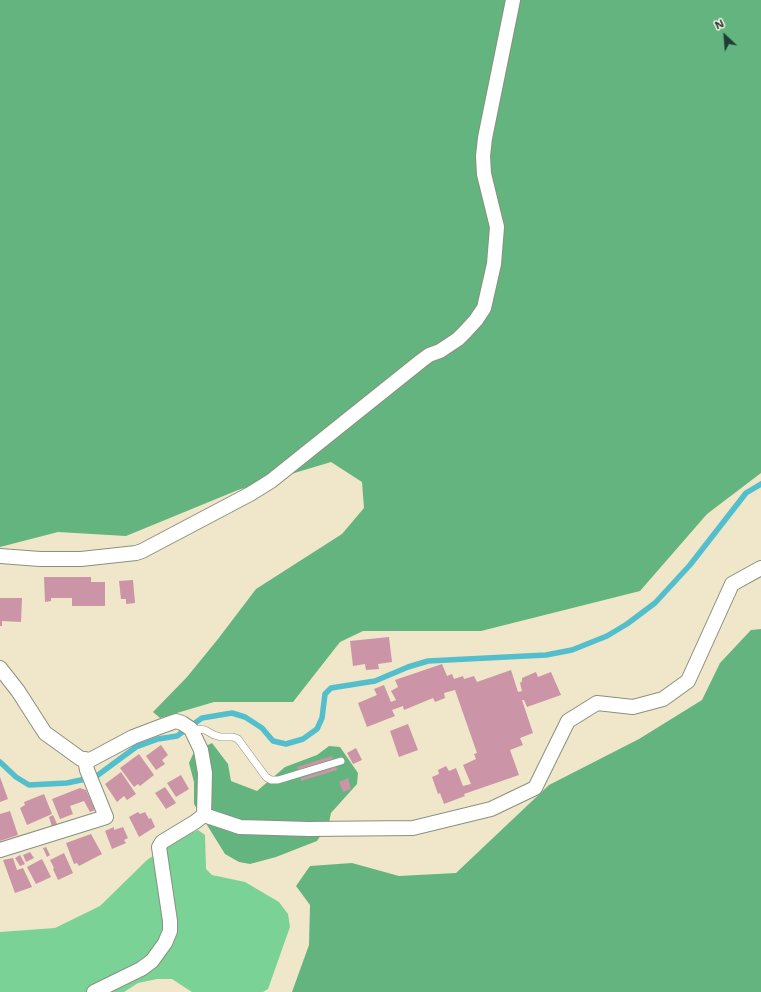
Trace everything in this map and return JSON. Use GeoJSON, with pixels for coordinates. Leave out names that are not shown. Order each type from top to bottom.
{"type":"FeatureCollection","features":[{"type":"Feature","properties":{"kind":"street"},"geometry":{"type":"LineString","coordinates":[[0,556],[40,559],[93,559],[142,551],[250,494],[271,481],[421,361],[440,351],[458,339],[465,332],[484,308],[494,264],[497,227],[484,174],[483,156],[485,138],[513,0]]}},
{"type":"Feature","properties":{"kind":"street"},"geometry":{"type":"LineString","coordinates":[[204,815],[240,827],[309,829],[413,828],[491,809],[535,788],[568,721],[597,704],[633,707],[663,699],[688,681],[732,584],[761,568]]}},
{"type":"Feature","properties":{"kind":"street"},"geometry":{"type":"LineString","coordinates":[[0,668],[18,690],[45,733],[81,759],[86,765],[106,817],[0,850]]}},
{"type":"Feature","properties":{"kind":"street"},"geometry":{"type":"LineString","coordinates":[[86,765],[90,760],[133,737],[176,721],[189,728],[201,750],[204,773],[204,815]]}},
{"type":"Feature","properties":{"kind":"street"},"geometry":{"type":"LineString","coordinates":[[94,992],[141,969],[152,961],[165,943],[170,931],[170,921],[159,847],[162,842],[204,815]]}},
{"type":"Feature","properties":{"kind":"lane"},"geometry":{"type":"LineString","coordinates":[[189,728],[205,730],[221,737],[233,736],[238,739],[266,777],[271,780],[278,780],[341,761]]}},
{"type":"Feature","properties":{"kind":"green space"},"geometry":{"type":"Polygon","coordinates":[[[0,0],[761,0],[761,473],[707,514],[640,591],[481,631],[363,631],[340,642],[293,702],[214,702],[160,718],[153,712],[187,677],[256,589],[342,534],[364,508],[362,482],[331,462],[238,490],[126,536],[58,532],[0,547],[0,0]]]}},
{"type":"Feature","properties":{"kind":"green space"},"geometry":{"type":"Polygon","coordinates":[[[761,629],[761,992],[292,992],[309,945],[310,905],[296,886],[310,866],[352,863],[399,876],[456,873],[549,785],[639,739],[702,700],[720,663],[751,630],[761,629]]]}},
{"type":"Feature","properties":{"kind":"green space"},"geometry":{"type":"Polygon","coordinates":[[[212,743],[228,764],[231,781],[257,791],[285,767],[317,755],[329,746],[340,747],[358,773],[357,784],[331,813],[329,823],[317,841],[276,857],[250,864],[239,862],[225,854],[194,804],[194,782],[189,763],[194,752],[212,743]]]}},
{"type":"Feature","properties":{"kind":"green space"},"geometry":{"type":"Polygon","coordinates":[[[198,830],[205,835],[206,869],[212,875],[245,882],[279,902],[288,914],[290,927],[268,989],[263,992],[192,992],[172,979],[157,979],[138,983],[124,992],[0,992],[0,932],[55,928],[100,906],[147,860],[169,845],[198,830]]]}},
{"type":"Feature","properties":{"kind":"building"},"geometry":{"type":"Polygon","coordinates":[[[44,577],[91,577],[91,582],[105,582],[105,606],[72,606],[72,598],[51,598],[51,601],[45,602],[44,577]]]}},
{"type":"Feature","properties":{"kind":"building"},"geometry":{"type":"Polygon","coordinates":[[[133,580],[135,603],[126,604],[126,599],[121,599],[119,581],[133,580]]]}},
{"type":"Feature","properties":{"kind":"building"},"geometry":{"type":"Polygon","coordinates":[[[0,598],[22,598],[21,622],[2,621],[2,626],[0,626],[0,598]]]}},
{"type":"Feature","properties":{"kind":"building"},"geometry":{"type":"Polygon","coordinates":[[[389,637],[392,662],[378,664],[379,669],[366,670],[365,664],[353,666],[350,641],[389,637]]]}},
{"type":"Feature","properties":{"kind":"building"},"geometry":{"type":"Polygon","coordinates":[[[442,664],[447,676],[452,674],[454,679],[463,676],[464,679],[474,676],[477,682],[511,670],[518,692],[522,691],[520,683],[522,678],[536,672],[538,677],[551,672],[561,695],[527,707],[524,700],[522,700],[533,733],[520,738],[523,745],[510,750],[519,775],[464,794],[465,796],[444,804],[440,793],[438,794],[432,777],[439,774],[438,770],[446,766],[449,771],[456,768],[463,786],[471,784],[463,765],[476,759],[474,754],[477,753],[455,690],[444,693],[445,698],[435,702],[433,698],[404,710],[403,706],[392,710],[395,716],[367,727],[358,703],[377,695],[374,689],[384,685],[391,702],[396,700],[391,691],[398,687],[395,680],[442,664]]]}},
{"type":"Feature","properties":{"kind":"building"},"geometry":{"type":"Polygon","coordinates":[[[408,724],[418,750],[399,757],[390,731],[408,724]]]}},
{"type":"Feature","properties":{"kind":"building"},"geometry":{"type":"Polygon","coordinates":[[[161,745],[168,755],[162,760],[165,764],[156,770],[146,756],[161,745]]]}},
{"type":"Feature","properties":{"kind":"building"},"geometry":{"type":"Polygon","coordinates":[[[356,748],[362,760],[353,764],[347,753],[356,748]]]}},
{"type":"Feature","properties":{"kind":"building"},"geometry":{"type":"Polygon","coordinates":[[[139,754],[154,775],[140,786],[138,784],[134,787],[120,768],[139,754]]]}},
{"type":"Feature","properties":{"kind":"building"},"geometry":{"type":"Polygon","coordinates":[[[332,756],[333,759],[298,770],[297,767],[332,756]]]}},
{"type":"Feature","properties":{"kind":"building"},"geometry":{"type":"Polygon","coordinates":[[[336,767],[337,770],[301,781],[301,778],[336,767]]]}},
{"type":"Feature","properties":{"kind":"building"},"geometry":{"type":"Polygon","coordinates":[[[121,772],[136,794],[127,800],[124,796],[117,802],[105,784],[121,772]]]}},
{"type":"Feature","properties":{"kind":"building"},"geometry":{"type":"Polygon","coordinates":[[[181,775],[189,789],[176,797],[167,783],[181,775]]]}},
{"type":"Feature","properties":{"kind":"building"},"geometry":{"type":"Polygon","coordinates":[[[0,777],[8,799],[0,802],[0,777]]]}},
{"type":"Feature","properties":{"kind":"building"},"geometry":{"type":"Polygon","coordinates":[[[348,778],[351,789],[343,792],[339,782],[348,778]]]}},
{"type":"Feature","properties":{"kind":"building"},"geometry":{"type":"Polygon","coordinates":[[[165,787],[176,803],[166,809],[155,793],[165,787]]]}},
{"type":"Feature","properties":{"kind":"building"},"geometry":{"type":"Polygon","coordinates":[[[80,788],[86,790],[95,810],[90,812],[84,801],[70,806],[73,814],[60,819],[52,799],[80,788]]]}},
{"type":"Feature","properties":{"kind":"building"},"geometry":{"type":"Polygon","coordinates":[[[44,794],[52,814],[27,825],[20,808],[25,805],[24,802],[44,794]]]}},
{"type":"Feature","properties":{"kind":"building"},"geometry":{"type":"Polygon","coordinates":[[[10,811],[18,835],[0,841],[0,814],[10,811]]]}},
{"type":"Feature","properties":{"kind":"building"},"geometry":{"type":"Polygon","coordinates":[[[138,812],[140,814],[145,812],[149,819],[151,818],[155,827],[139,837],[129,817],[138,812]]]}},
{"type":"Feature","properties":{"kind":"building"},"geometry":{"type":"Polygon","coordinates":[[[53,815],[57,824],[52,827],[49,817],[53,815]]]}},
{"type":"Feature","properties":{"kind":"building"},"geometry":{"type":"Polygon","coordinates":[[[114,827],[114,830],[123,827],[128,838],[124,840],[126,843],[112,849],[105,831],[114,827]]]}},
{"type":"Feature","properties":{"kind":"building"},"geometry":{"type":"Polygon","coordinates":[[[91,834],[102,854],[79,866],[77,863],[74,864],[66,843],[91,834]]]}},
{"type":"Feature","properties":{"kind":"building"},"geometry":{"type":"Polygon","coordinates":[[[46,847],[50,855],[47,857],[43,848],[46,847]]]}},
{"type":"Feature","properties":{"kind":"building"},"geometry":{"type":"Polygon","coordinates":[[[30,852],[34,858],[26,862],[23,855],[30,852]]]}},
{"type":"Feature","properties":{"kind":"building"},"geometry":{"type":"Polygon","coordinates":[[[64,853],[73,873],[58,880],[50,860],[64,853]]]}},
{"type":"Feature","properties":{"kind":"building"},"geometry":{"type":"Polygon","coordinates":[[[20,855],[25,864],[20,866],[15,858],[20,855]]]}},
{"type":"Feature","properties":{"kind":"building"},"geometry":{"type":"Polygon","coordinates":[[[13,858],[17,870],[23,868],[32,887],[15,893],[3,860],[13,858]]]}},
{"type":"Feature","properties":{"kind":"building"},"geometry":{"type":"Polygon","coordinates":[[[42,859],[51,877],[36,884],[27,867],[42,859]]]}},
{"type":"Feature","properties":{"kind":"waterway"},"geometry":{"type":"LineString","coordinates":[[0,762],[16,777],[29,785],[67,783],[98,775],[136,747],[158,739],[177,736],[202,718],[232,713],[245,717],[262,728],[273,741],[286,744],[303,739],[317,729],[322,718],[325,694],[331,688],[375,681],[408,667],[428,661],[546,655],[572,650],[607,636],[627,624],[655,603],[690,565],[746,493],[761,484]]}}]}
